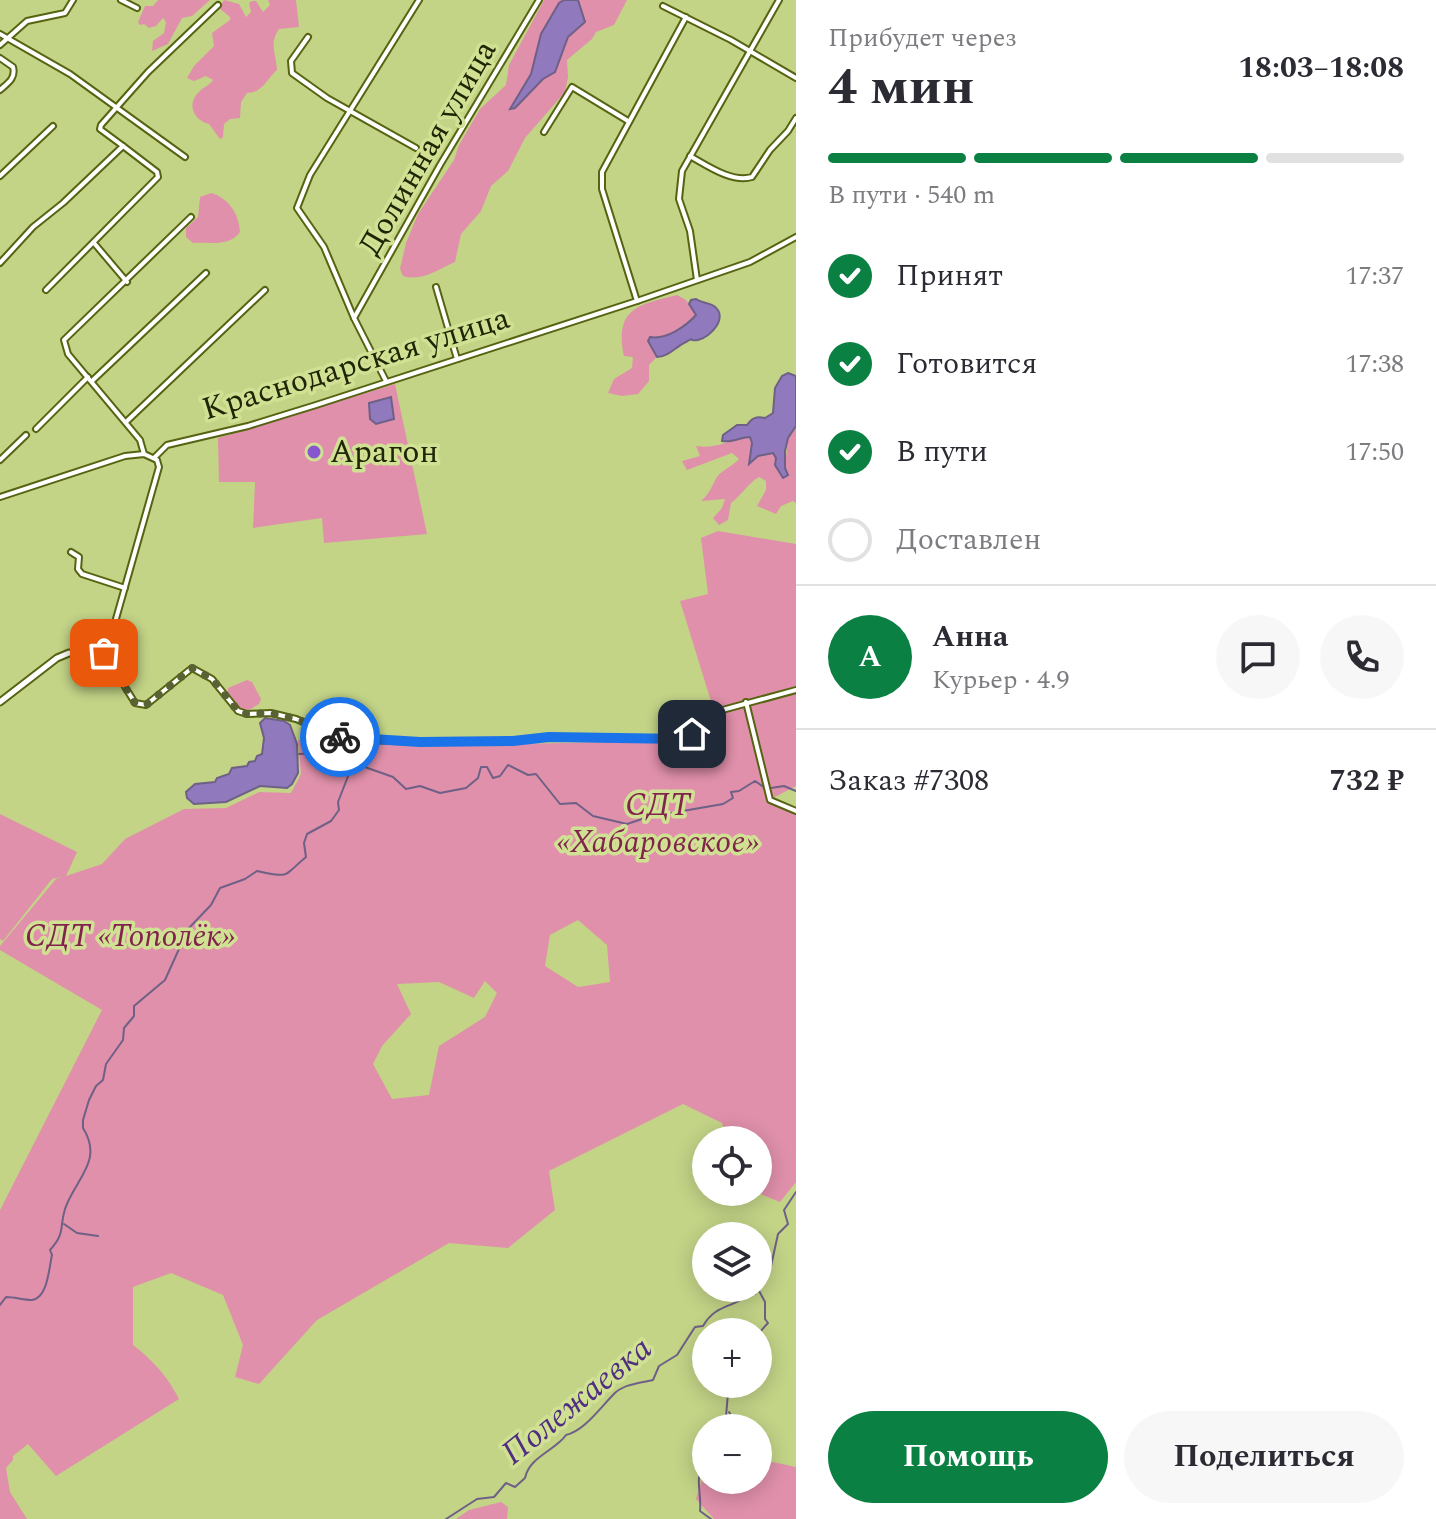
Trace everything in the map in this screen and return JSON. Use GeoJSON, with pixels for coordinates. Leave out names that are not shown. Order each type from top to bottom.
{"type":"FeatureCollection","features":[{"type":"Feature","properties":{"kind":"main road"},"geometry":{"type":"LineString","coordinates":[[0,702],[57,658],[69,653]]}},
{"type":"Feature","properties":{"kind":"street"},"geometry":{"type":"LineString","coordinates":[[0,45],[27,21],[65,13],[73,0]]}},
{"type":"Feature","properties":{"kind":"street"},"geometry":{"type":"LineString","coordinates":[[121,0],[137,8]]}},
{"type":"Feature","properties":{"kind":"street"},"geometry":{"type":"LineString","coordinates":[[386,381],[354,318],[324,247],[313,228],[298,212],[299,201],[310,175],[419,0]]}},
{"type":"Feature","properties":{"kind":"street","name":"Долинная улица"},"geometry":{"type":"LineString","coordinates":[[354,318],[440,165],[539,0]]}},
{"type":"Feature","properties":{"kind":"street"},"geometry":{"type":"LineString","coordinates":[[697,280],[691,237],[678,191],[689,156],[779,0]]}},
{"type":"Feature","properties":{"kind":"street"},"geometry":{"type":"LineString","coordinates":[[46,290],[155,182],[157,172],[100,128],[141,79],[218,5]]}},
{"type":"Feature","properties":{"kind":"street"},"geometry":{"type":"LineString","coordinates":[[663,6],[750,50],[796,78]]}},
{"type":"Feature","properties":{"kind":"street"},"geometry":{"type":"LineString","coordinates":[[637,301],[601,180],[603,169],[628,121],[650,87],[686,17]]}},
{"type":"Feature","properties":{"kind":"street"},"geometry":{"type":"LineString","coordinates":[[0,34],[70,74],[185,157]]}},
{"type":"Feature","properties":{"kind":"street"},"geometry":{"type":"LineString","coordinates":[[308,37],[291,61],[290,70],[320,94],[416,148]]}},
{"type":"Feature","properties":{"kind":"street"},"geometry":{"type":"LineString","coordinates":[[0,58],[13,67],[13,78],[0,90]]}},
{"type":"Feature","properties":{"kind":"street"},"geometry":{"type":"LineString","coordinates":[[544,132],[572,87],[628,121]]}},
{"type":"Feature","properties":{"kind":"street"},"geometry":{"type":"LineString","coordinates":[[689,156],[714,169],[746,179],[752,177],[796,118]]}},
{"type":"Feature","properties":{"kind":"street"},"geometry":{"type":"LineString","coordinates":[[0,176],[53,126]]}},
{"type":"Feature","properties":{"kind":"street"},"geometry":{"type":"LineString","coordinates":[[0,263],[33,227],[123,146]]}},
{"type":"Feature","properties":{"kind":"street"},"geometry":{"type":"LineString","coordinates":[[144,454],[140,440],[65,348],[64,340],[191,217]]}},
{"type":"Feature","properties":{"kind":"street","name":"Краснодарская улица"},"geometry":{"type":"LineString","coordinates":[[154,458],[167,445],[248,426],[637,301],[750,262],[796,237]]}},
{"type":"Feature","properties":{"kind":"street"},"geometry":{"type":"LineString","coordinates":[[94,243],[127,282]]}},
{"type":"Feature","properties":{"kind":"street"},"geometry":{"type":"LineString","coordinates":[[36,429],[206,273]]}},
{"type":"Feature","properties":{"kind":"street"},"geometry":{"type":"LineString","coordinates":[[436,287],[457,359]]}},
{"type":"Feature","properties":{"kind":"street"},"geometry":{"type":"LineString","coordinates":[[126,422],[265,290]]}},
{"type":"Feature","properties":{"kind":"street"},"geometry":{"type":"LineString","coordinates":[[0,460],[26,435]]}},
{"type":"Feature","properties":{"kind":"street"},"geometry":{"type":"LineString","coordinates":[[0,497],[125,456],[144,454],[154,458],[159,467],[113,635],[104,653],[97,656],[69,653]]}},
{"type":"Feature","properties":{"kind":"street"},"geometry":{"type":"LineString","coordinates":[[71,552],[79,557],[78,569],[82,574],[125,588]]}},
{"type":"Feature","properties":{"kind":"street"},"geometry":{"type":"LineString","coordinates":[[104,653],[135,703],[146,705],[192,668],[212,679],[238,711],[247,714],[271,713],[296,719],[344,739],[420,742],[513,741],[549,737],[685,739],[715,712],[796,690]]}},
{"type":"Feature","properties":{"kind":"street"},"geometry":{"type":"LineString","coordinates":[[746,702],[770,800],[796,811]]}},
{"type":"Feature","properties":{"kind":"green space"},"geometry":{"type":"Polygon","coordinates":[[[158,0],[210,0],[192,16],[182,18],[168,44],[152,51],[153,41],[164,33],[166,22],[163,18],[156,26],[149,28],[138,22],[145,6],[153,6],[158,0]]]}},
{"type":"Feature","properties":{"kind":"green space"},"geometry":{"type":"Polygon","coordinates":[[[224,0],[239,4],[246,17],[251,12],[249,3],[252,1],[256,1],[263,12],[270,5],[268,0],[296,0],[299,27],[279,29],[274,44],[277,70],[261,88],[247,93],[241,102],[240,118],[230,119],[224,124],[220,139],[209,124],[196,116],[193,107],[194,98],[213,80],[206,76],[194,81],[187,78],[214,46],[212,33],[230,20],[219,8],[224,0]]]}},
{"type":"Feature","properties":{"kind":"green space"},"geometry":{"type":"Polygon","coordinates":[[[544,0],[564,0],[559,3],[531,74],[510,109],[515,108],[553,73],[568,37],[585,22],[578,0],[627,0],[614,25],[596,32],[567,60],[565,92],[525,138],[508,171],[491,186],[481,211],[461,234],[455,262],[423,276],[403,276],[400,269],[406,243],[418,214],[454,160],[480,109],[506,85],[509,65],[544,0]]]}},
{"type":"Feature","properties":{"kind":"green space"},"geometry":{"type":"Polygon","coordinates":[[[211,193],[232,208],[240,232],[225,242],[193,243],[186,237],[186,228],[198,217],[200,197],[211,193]]]}},
{"type":"Feature","properties":{"kind":"green space"},"geometry":{"type":"Polygon","coordinates":[[[677,295],[686,300],[696,315],[675,332],[663,337],[651,337],[649,341],[657,357],[649,365],[649,381],[638,394],[622,396],[608,393],[614,379],[632,368],[633,357],[624,356],[622,340],[626,319],[640,306],[677,295]]]}},
{"type":"Feature","properties":{"kind":"green space","name":"Арагон"},"geometry":{"type":"Polygon","coordinates":[[[395,384],[427,534],[324,543],[322,518],[253,528],[255,482],[219,482],[218,438],[395,384]]]}},
{"type":"Feature","properties":{"kind":"green space"},"geometry":{"type":"Polygon","coordinates":[[[796,426],[796,503],[793,501],[781,506],[776,514],[757,506],[766,490],[766,481],[759,477],[731,503],[728,520],[719,525],[713,518],[725,499],[701,501],[719,475],[739,459],[732,453],[687,470],[682,461],[700,456],[696,446],[712,446],[750,437],[750,463],[758,456],[773,453],[785,468],[788,438],[796,426]]]}},
{"type":"Feature","properties":{"kind":"green space"},"geometry":{"type":"Polygon","coordinates":[[[718,531],[796,544],[796,786],[773,798],[796,809],[796,1182],[780,1202],[772,1199],[772,1126],[723,1126],[683,1104],[549,1171],[555,1210],[508,1248],[449,1243],[317,1320],[259,1384],[235,1377],[243,1345],[223,1295],[171,1273],[133,1287],[133,1345],[159,1369],[179,1399],[56,1476],[28,1444],[13,1456],[6,1468],[10,1492],[27,1519],[0,1519],[0,1210],[102,1010],[0,950],[0,946],[56,879],[62,877],[52,879],[3,941],[0,939],[0,814],[77,852],[66,876],[102,864],[125,839],[184,809],[226,808],[259,792],[291,793],[301,774],[298,740],[514,744],[710,740],[714,711],[680,601],[708,594],[701,538],[718,531]],[[578,920],[550,935],[545,966],[578,987],[610,982],[607,945],[578,920]],[[485,981],[474,998],[439,982],[397,984],[411,1014],[382,1046],[373,1064],[392,1099],[429,1095],[439,1046],[485,1017],[497,993],[485,981]]]}},
{"type":"Feature","properties":{"kind":"green space"},"geometry":{"type":"Polygon","coordinates":[[[247,680],[252,682],[261,699],[249,710],[240,708],[228,692],[228,688],[247,680]]]}},
{"type":"Feature","properties":{"kind":"green space"},"geometry":{"type":"Polygon","coordinates":[[[772,1462],[796,1467],[796,1519],[714,1519],[696,1499],[698,1494],[772,1494],[772,1462]]]}},
{"type":"Feature","properties":{"kind":"green space"},"geometry":{"type":"Polygon","coordinates":[[[501,1502],[508,1507],[507,1519],[456,1519],[469,1510],[501,1502]]]}},
{"type":"Feature","properties":{"kind":"shaded area"},"geometry":{"type":"Polygon","coordinates":[[[578,0],[585,22],[568,37],[555,72],[543,79],[515,108],[510,109],[531,74],[541,34],[559,3],[578,0]]]}},
{"type":"Feature","properties":{"kind":"shaded area"},"geometry":{"type":"Polygon","coordinates":[[[696,299],[718,310],[719,321],[713,331],[657,357],[648,341],[650,337],[669,335],[686,324],[696,315],[689,304],[696,299]]]}},
{"type":"Feature","properties":{"kind":"shaded area"},"geometry":{"type":"Polygon","coordinates":[[[788,373],[796,376],[796,426],[788,438],[785,468],[788,475],[783,478],[775,465],[773,453],[758,456],[749,464],[750,437],[722,441],[723,435],[737,425],[747,425],[754,418],[765,418],[773,413],[775,388],[782,376],[788,373]]]}},
{"type":"Feature","properties":{"kind":"shaded area"},"geometry":{"type":"Polygon","coordinates":[[[391,397],[394,419],[376,424],[370,419],[369,403],[391,397]]]}},
{"type":"Feature","properties":{"kind":"shaded area"},"geometry":{"type":"Polygon","coordinates":[[[265,718],[290,725],[297,744],[298,773],[292,784],[287,788],[260,786],[226,802],[194,804],[187,798],[186,792],[195,784],[215,782],[217,778],[229,774],[232,768],[247,766],[262,754],[264,738],[260,723],[265,718]]]}},
{"type":"Feature","properties":{"kind":"waterway","name":"Полежаевка"},"geometry":{"type":"LineString","coordinates":[[299,754],[317,753],[335,764],[356,766]]}},
{"type":"Feature","properties":{"kind":"waterway","name":"Полежаевка"},"geometry":{"type":"LineString","coordinates":[[362,766],[393,777],[406,789],[420,786],[440,793],[466,788],[478,778],[481,767],[487,767],[493,778],[500,776],[508,765],[528,775],[536,774],[560,804],[576,803],[593,816],[627,824],[648,817],[723,804],[733,798],[731,792],[739,791],[755,781],[765,788]]}},
{"type":"Feature","properties":{"kind":"waterway","name":"Полежаевка"},"geometry":{"type":"LineString","coordinates":[[0,1305],[6,1297],[32,1300],[45,1288],[52,1255],[50,1250],[58,1239],[65,1209],[89,1160],[89,1140],[83,1128],[89,1100],[103,1080],[106,1064],[123,1040],[124,1028],[134,1016],[134,1006],[165,980],[188,929],[211,905],[220,888],[257,871],[285,874],[306,857],[304,843],[307,834],[331,821],[339,810],[338,802],[352,766]]}},
{"type":"Feature","properties":{"kind":"waterway","name":"Полежаевка"},"geometry":{"type":"LineString","coordinates":[[771,788],[784,786],[796,791]]}},
{"type":"Feature","properties":{"kind":"waterway","name":"Полежаевка"},"geometry":{"type":"LineString","coordinates":[[772,1261],[778,1234],[788,1224],[784,1210],[796,1192]]}},
{"type":"Feature","properties":{"kind":"waterway","name":"Полежаевка"},"geometry":{"type":"LineString","coordinates":[[64,1224],[77,1233],[98,1236]]}},
{"type":"Feature","properties":{"kind":"waterway","name":"Полежаевка"},"geometry":{"type":"LineString","coordinates":[[446,1519],[477,1499],[494,1497],[506,1483],[515,1487],[537,1459],[585,1424],[617,1391],[653,1380],[659,1366],[677,1355],[695,1327],[703,1326],[714,1313],[738,1302]]}},
{"type":"Feature","properties":{"kind":"waterway","name":"Полежаевка"},"geometry":{"type":"LineString","coordinates":[[765,1302],[765,1318]]}},
{"type":"Feature","properties":{"kind":"waterway","name":"Полежаевка"},"geometry":{"type":"LineString","coordinates":[[726,1414],[728,1398]]}},
{"type":"Feature","properties":{"kind":"waterway","name":"Полежаевка"},"geometry":{"type":"LineString","coordinates":[[699,1494],[700,1511],[711,1519]]}},
{"type":"Feature","properties":{"kind":"way so far"},"geometry":{"type":"LineString","coordinates":[[104,653],[135,703],[141,706],[192,668],[212,679],[238,711],[247,714],[271,713],[296,719],[340,737]]}},
{"type":"Feature","properties":{"kind":"place","name":"Арагон"},"geometry":{"type":"Point","coordinates":[314,452]}},
{"type":"Feature","properties":{"kind":"route"},"geometry":{"type":"LineString","coordinates":[[340,737],[420,742],[513,741],[549,737],[685,739],[692,734]]}},
{"type":"Feature","properties":{"kind":"park label","name":"СДТ «Хабаровское»"},"geometry":{"type":"Point","coordinates":[658,824]}},
{"type":"Feature","properties":{"kind":"park label","name":"СДТ «Тополёк»"},"geometry":{"type":"Point","coordinates":[130,936]}}]}
